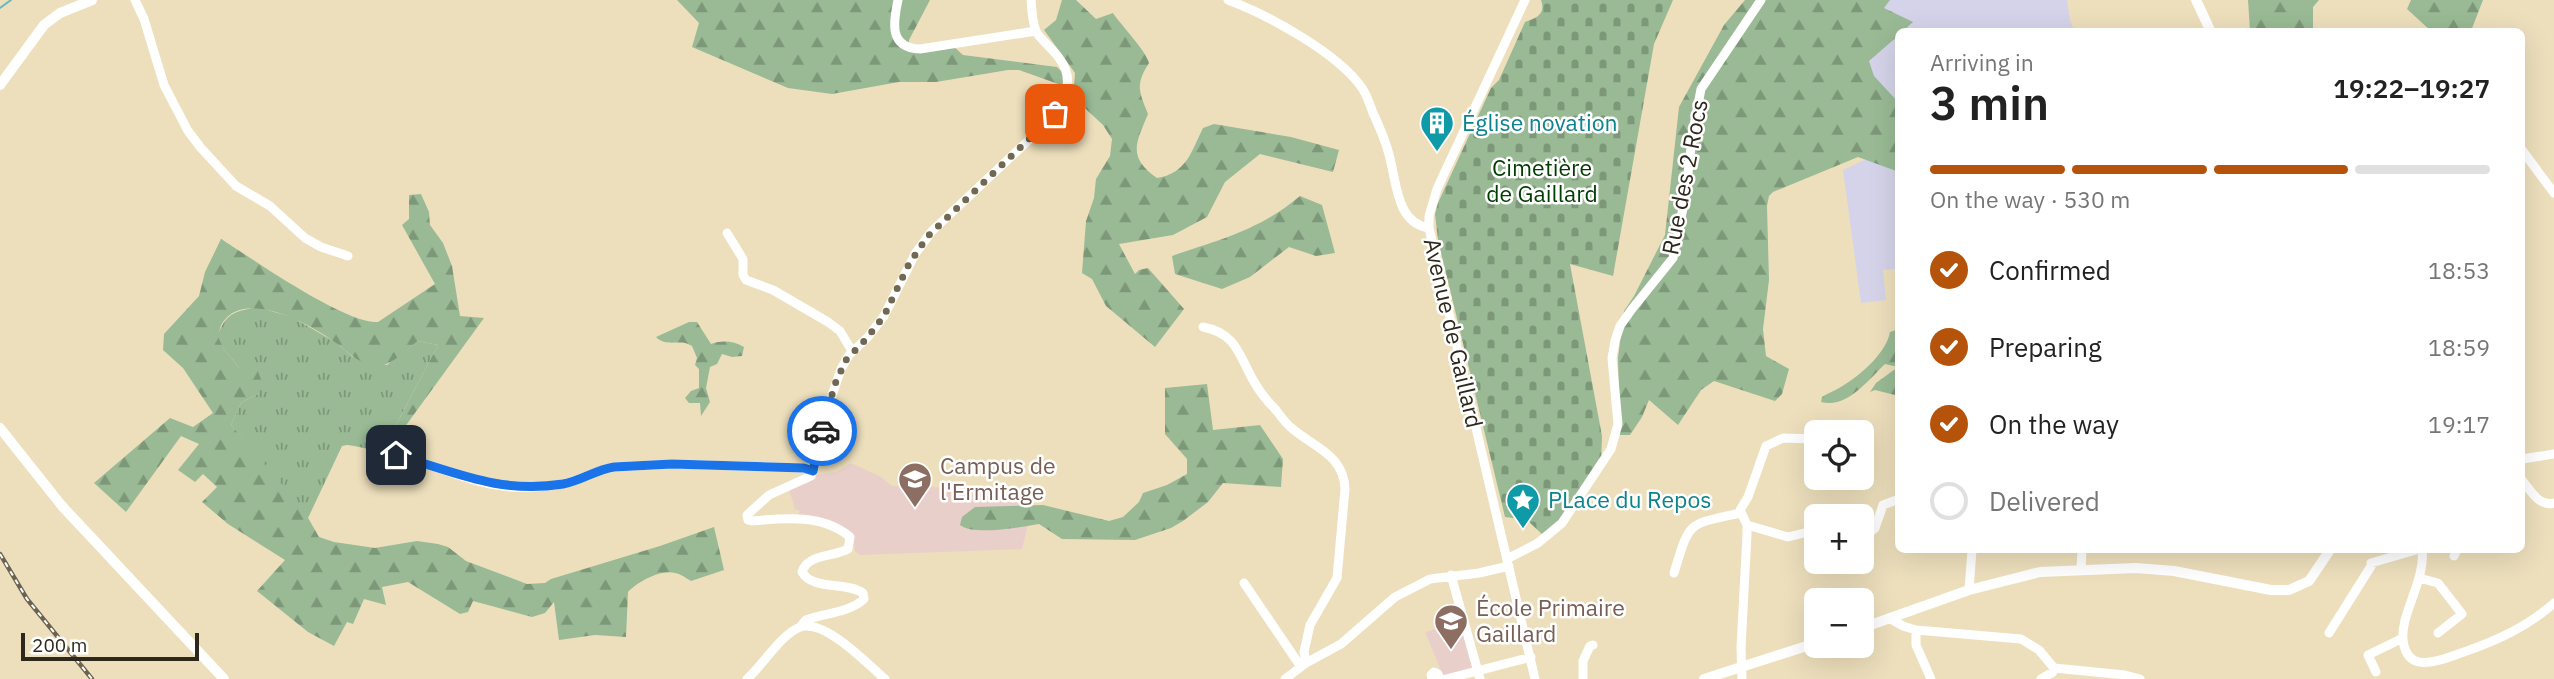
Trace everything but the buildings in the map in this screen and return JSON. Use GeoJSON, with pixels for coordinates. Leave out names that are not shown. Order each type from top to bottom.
{"type":"FeatureCollection","features":[{"type":"Feature","properties":{"kind":"main road"},"geometry":{"type":"LineString","coordinates":[[0,85],[44,25],[60,13],[92,0]]}},
{"type":"Feature","properties":{"kind":"main road"},"geometry":{"type":"LineString","coordinates":[[2196,0],[2209,28]]}},
{"type":"Feature","properties":{"kind":"main road"},"geometry":{"type":"LineString","coordinates":[[0,428],[62,506],[218,676]]}},
{"type":"Feature","properties":{"kind":"main road"},"geometry":{"type":"LineString","coordinates":[[1874,624],[1969,590],[2040,572],[2136,568],[2174,571],[2283,590],[2309,581],[2328,553]]}},
{"type":"Feature","properties":{"kind":"main road"},"geometry":{"type":"LineString","coordinates":[[1704,679],[1804,647]]}},
{"type":"Feature","properties":{"kind":"street"},"geometry":{"type":"LineString","coordinates":[[135,0],[144,19],[164,85],[188,131],[201,148],[236,186],[270,206],[305,238],[321,247],[348,256]]}},
{"type":"Feature","properties":{"kind":"street"},"geometry":{"type":"LineString","coordinates":[[898,0],[895,23],[897,36],[899,42],[910,48],[1036,31]]}},
{"type":"Feature","properties":{"kind":"street"},"geometry":{"type":"LineString","coordinates":[[747,679],[806,620],[858,604],[863,599],[863,593],[857,589],[815,581],[802,572],[809,562],[848,549],[850,537],[828,525],[803,518],[752,521],[747,518],[769,495],[808,478],[813,471],[835,384],[846,360],[884,316],[909,264],[928,236],[1048,122],[1060,105],[1068,89],[1068,75],[1059,57],[1036,31],[1031,0]]}},
{"type":"Feature","properties":{"kind":"street"},"geometry":{"type":"LineString","coordinates":[[1228,0],[1253,10],[1322,51],[1362,88],[1391,160],[1401,206],[1414,223],[1429,228]]}},
{"type":"Feature","properties":{"kind":"street","name":"Avenue de Gaillard"},"geometry":{"type":"LineString","coordinates":[[1525,0],[1437,189],[1429,216],[1429,228],[1535,679]]}},
{"type":"Feature","properties":{"kind":"street","name":"Rue des 2 Rocs"},"geometry":{"type":"LineString","coordinates":[[1285,679],[1303,665],[1341,644],[1395,597],[1430,579],[1479,573],[1508,562],[1538,543],[1562,523],[1611,449],[1618,424],[1612,358],[1620,326],[1673,258],[1701,89],[1761,0]]}},
{"type":"Feature","properties":{"kind":"street"},"geometry":{"type":"LineString","coordinates":[[2525,154],[2554,193]]}},
{"type":"Feature","properties":{"kind":"street"},"geometry":{"type":"LineString","coordinates":[[727,233],[743,259],[743,275],[746,280],[773,290],[828,322],[840,331],[852,351]]}},
{"type":"Feature","properties":{"kind":"street"},"geometry":{"type":"LineString","coordinates":[[1203,327],[1221,332],[1228,338],[1258,389],[1275,410],[1291,428],[1333,458],[1344,475],[1337,578],[1310,625],[1303,665]]}},
{"type":"Feature","properties":{"kind":"street"},"geometry":{"type":"LineString","coordinates":[[1740,513],[1766,446],[1783,438],[1804,439]]}},
{"type":"Feature","properties":{"kind":"street"},"geometry":{"type":"LineString","coordinates":[[382,453],[508,487],[565,484],[597,470],[614,467],[740,465],[804,468],[813,471]]}},
{"type":"Feature","properties":{"kind":"street"},"geometry":{"type":"LineString","coordinates":[[2525,459],[2554,454]]}},
{"type":"Feature","properties":{"kind":"street"},"geometry":{"type":"LineString","coordinates":[[2525,484],[2539,501],[2549,505],[2554,503]]}},
{"type":"Feature","properties":{"kind":"street"},"geometry":{"type":"LineString","coordinates":[[1874,529],[1883,505],[1895,500]]}},
{"type":"Feature","properties":{"kind":"street"},"geometry":{"type":"LineString","coordinates":[[1740,513],[1747,526],[1742,679]]}},
{"type":"Feature","properties":{"kind":"street"},"geometry":{"type":"LineString","coordinates":[[1674,573],[1690,529],[1701,522],[1740,513]]}},
{"type":"Feature","properties":{"kind":"street"},"geometry":{"type":"LineString","coordinates":[[1747,526],[1788,537],[1804,533]]}},
{"type":"Feature","properties":{"kind":"street"},"geometry":{"type":"LineString","coordinates":[[1969,590],[1972,553]]}},
{"type":"Feature","properties":{"kind":"street"},"geometry":{"type":"LineString","coordinates":[[2081,569],[2082,553]]}},
{"type":"Feature","properties":{"kind":"street"},"geometry":{"type":"LineString","coordinates":[[2329,633],[2370,564],[2406,553]]}},
{"type":"Feature","properties":{"kind":"street"},"geometry":{"type":"LineString","coordinates":[[2422,553],[2419,578],[2403,638],[2407,651],[2421,662],[2432,663],[2505,637],[2529,623],[2554,603]]}},
{"type":"Feature","properties":{"kind":"street"},"geometry":{"type":"LineString","coordinates":[[1451,575],[1478,674]]}},
{"type":"Feature","properties":{"kind":"street"},"geometry":{"type":"LineString","coordinates":[[2419,578],[2438,583],[2462,614],[2438,633]]}},
{"type":"Feature","properties":{"kind":"street"},"geometry":{"type":"LineString","coordinates":[[1244,583],[1303,665]]}},
{"type":"Feature","properties":{"kind":"street"},"geometry":{"type":"LineString","coordinates":[[1894,617],[1913,629],[2021,639],[2039,650],[2054,668],[2140,679]]}},
{"type":"Feature","properties":{"kind":"street"},"geometry":{"type":"LineString","coordinates":[[798,628],[827,631],[885,679]]}},
{"type":"Feature","properties":{"kind":"street"},"geometry":{"type":"LineString","coordinates":[[1913,629],[1916,645],[1930,679]]}},
{"type":"Feature","properties":{"kind":"street"},"geometry":{"type":"LineString","coordinates":[[2376,672],[2368,655],[2403,638]]}},
{"type":"Feature","properties":{"kind":"street"},"geometry":{"type":"LineString","coordinates":[[1583,679],[1583,661],[1593,645]]}},
{"type":"Feature","properties":{"kind":"street"},"geometry":{"type":"LineString","coordinates":[[1446,679],[1478,674],[1531,657]]}},
{"type":"Feature","properties":{"kind":"street"},"geometry":{"type":"LineString","coordinates":[[2041,679],[2053,672],[2054,668]]}},
{"type":"Feature","properties":{"kind":"street"},"geometry":{"type":"LineString","coordinates":[[1432,679],[1434,672],[1440,679]]}},
{"type":"Feature","properties":{"kind":"shaded area"},"geometry":{"type":"Polygon","coordinates":[[[1820,0],[2067,0],[2073,28],[1895,28],[1895,269],[1883,270],[1886,300],[1861,303],[1843,170],[1871,157],[1820,0]]]}},
{"type":"Feature","properties":{"kind":"shaded area","name":"Campus de l'Ermitage"},"geometry":{"type":"Polygon","coordinates":[[[851,463],[881,477],[892,486],[964,488],[1015,493],[1035,498],[1022,549],[859,555],[855,551],[854,540],[798,514],[800,511],[795,509],[789,489],[808,483],[816,475],[836,472],[851,463]]]}},
{"type":"Feature","properties":{"kind":"shaded area","name":"École Primaire Gaillard"},"geometry":{"type":"Polygon","coordinates":[[[1462,622],[1474,669],[1444,678],[1425,632],[1462,622]]]}},
{"type":"Feature","properties":{"kind":"green space"},"geometry":{"type":"Polygon","coordinates":[[[677,0],[930,0],[909,40],[909,50],[953,46],[963,55],[1057,67],[1065,75],[1062,95],[1051,113],[1061,85],[1019,70],[936,82],[899,82],[832,94],[788,88],[692,47],[699,23],[677,0]]]}},
{"type":"Feature","properties":{"kind":"green space"},"geometry":{"type":"Polygon","coordinates":[[[1062,0],[1076,0],[1096,19],[1113,13],[1147,58],[1149,63],[1140,88],[1148,114],[1137,149],[1141,163],[1157,178],[1182,166],[1203,128],[1214,124],[1291,137],[1339,150],[1333,172],[1260,154],[1225,182],[1207,217],[1173,235],[1119,244],[1135,274],[1148,268],[1184,309],[1155,347],[1106,306],[1092,279],[1082,273],[1086,221],[1094,198],[1096,179],[1110,156],[1112,139],[1103,125],[1073,97],[1075,73],[1044,30],[1056,20],[1062,0]]]}},
{"type":"Feature","properties":{"kind":"green space","name":"Cimetière de Gaillard"},"geometry":{"type":"Polygon","coordinates":[[[1541,0],[1673,0],[1654,44],[1613,276],[1570,264],[1602,436],[1601,463],[1563,518],[1544,536],[1527,520],[1505,517],[1438,240],[1435,214],[1491,88],[1499,80],[1525,22],[1537,17],[1541,12],[1541,0]]]}},
{"type":"Feature","properties":{"kind":"green space"},"geometry":{"type":"Polygon","coordinates":[[[1745,0],[1890,0],[1884,8],[1913,22],[1906,28],[1895,28],[1895,38],[1869,61],[1874,76],[1895,99],[1895,171],[1858,157],[1769,196],[1769,280],[1763,329],[1766,356],[1789,369],[1782,394],[1775,401],[1714,381],[1701,390],[1678,425],[1649,400],[1630,435],[1620,435],[1618,358],[1624,311],[1665,235],[1679,107],[1724,25],[1745,0]]]}},
{"type":"Feature","properties":{"kind":"green space"},"geometry":{"type":"Polygon","coordinates":[[[2248,0],[2319,0],[2313,7],[2313,28],[2250,28],[2248,0]]]}},
{"type":"Feature","properties":{"kind":"green space"},"geometry":{"type":"Polygon","coordinates":[[[2411,0],[2483,0],[2472,28],[2428,28],[2407,9],[2411,0]]]}},
{"type":"Feature","properties":{"kind":"green space"},"geometry":{"type":"Polygon","coordinates":[[[421,194],[429,212],[430,225],[443,243],[452,266],[460,316],[484,318],[399,435],[395,427],[438,345],[418,341],[389,363],[378,366],[366,364],[296,319],[263,309],[247,308],[233,312],[223,322],[218,337],[239,368],[256,366],[263,385],[259,393],[241,403],[231,425],[303,509],[319,537],[375,548],[417,541],[438,544],[448,547],[466,561],[527,584],[545,583],[714,527],[724,570],[691,581],[669,572],[637,584],[628,592],[626,637],[595,635],[559,640],[554,602],[545,613],[532,617],[473,601],[468,612],[460,614],[408,582],[382,587],[386,605],[364,599],[353,624],[347,622],[334,646],[308,632],[257,591],[285,560],[228,524],[202,502],[217,487],[203,474],[195,482],[178,470],[199,444],[181,436],[126,512],[94,483],[170,418],[193,427],[213,413],[183,368],[163,350],[164,334],[199,296],[205,272],[221,239],[322,302],[363,320],[378,322],[435,284],[402,225],[409,219],[409,195],[421,194]]]}},
{"type":"Feature","properties":{"kind":"green space"},"geometry":{"type":"Polygon","coordinates":[[[1300,196],[1322,205],[1335,253],[1316,256],[1289,247],[1250,277],[1222,289],[1175,274],[1172,256],[1254,226],[1300,196]]]}},
{"type":"Feature","properties":{"kind":"green space"},"geometry":{"type":"Polygon","coordinates":[[[257,307],[292,317],[335,342],[353,357],[387,365],[418,341],[438,345],[395,427],[398,433],[393,441],[382,449],[342,446],[308,518],[231,425],[241,403],[259,393],[217,337],[231,315],[257,307]]]}},
{"type":"Feature","properties":{"kind":"green space"},"geometry":{"type":"Polygon","coordinates":[[[689,322],[697,322],[711,344],[728,342],[744,347],[742,356],[722,354],[717,364],[710,367],[706,388],[710,402],[701,416],[700,403],[689,403],[685,398],[691,391],[699,388],[699,369],[695,365],[697,358],[692,346],[665,342],[656,337],[689,322]]]}},
{"type":"Feature","properties":{"kind":"green space"},"geometry":{"type":"Polygon","coordinates":[[[1895,330],[1895,366],[1885,364],[1856,392],[1840,401],[1821,402],[1822,397],[1853,379],[1867,367],[1884,347],[1890,332],[1895,330]]]}},
{"type":"Feature","properties":{"kind":"green space"},"geometry":{"type":"Polygon","coordinates":[[[1895,369],[1895,395],[1875,390],[1870,392],[1876,383],[1895,369]]]}},
{"type":"Feature","properties":{"kind":"green space"},"geometry":{"type":"Polygon","coordinates":[[[1207,384],[1213,430],[1260,425],[1283,459],[1281,487],[1223,483],[1208,502],[1183,521],[1135,540],[1062,539],[1039,524],[986,530],[960,525],[962,517],[975,507],[1043,505],[1109,521],[1123,517],[1139,502],[1143,493],[1167,485],[1187,474],[1187,459],[1165,434],[1165,388],[1207,384]]]}},
{"type":"Feature","properties":{"kind":"waterway"},"geometry":{"type":"LineString","coordinates":[[0,8],[11,0]]}},
{"type":"Feature","properties":{"kind":"railway"},"geometry":{"type":"LineString","coordinates":[[0,554],[27,599],[92,679]]}},
{"type":"Feature","properties":{"kind":"way so far"},"geometry":{"type":"LineString","coordinates":[[822,431],[835,384],[846,360],[884,316],[909,264],[928,236],[1055,114]]}},
{"type":"Feature","properties":{"kind":"place","name":"Église novation"},"geometry":{"type":"Point","coordinates":[1437,153]}},
{"type":"Feature","properties":{"kind":"place","name":"Campus de l'Ermitage"},"geometry":{"type":"Point","coordinates":[915,509]}},
{"type":"Feature","properties":{"kind":"place","name":"PLace du Repos"},"geometry":{"type":"Point","coordinates":[1523,530]}},
{"type":"Feature","properties":{"kind":"place","name":"École Primaire Gaillard"},"geometry":{"type":"Point","coordinates":[1451,651]}},
{"type":"Feature","properties":{"kind":"route"},"geometry":{"type":"LineString","coordinates":[[396,455],[508,487],[565,484],[597,470],[614,467],[729,465],[804,468],[813,471],[822,431]]}}]}
